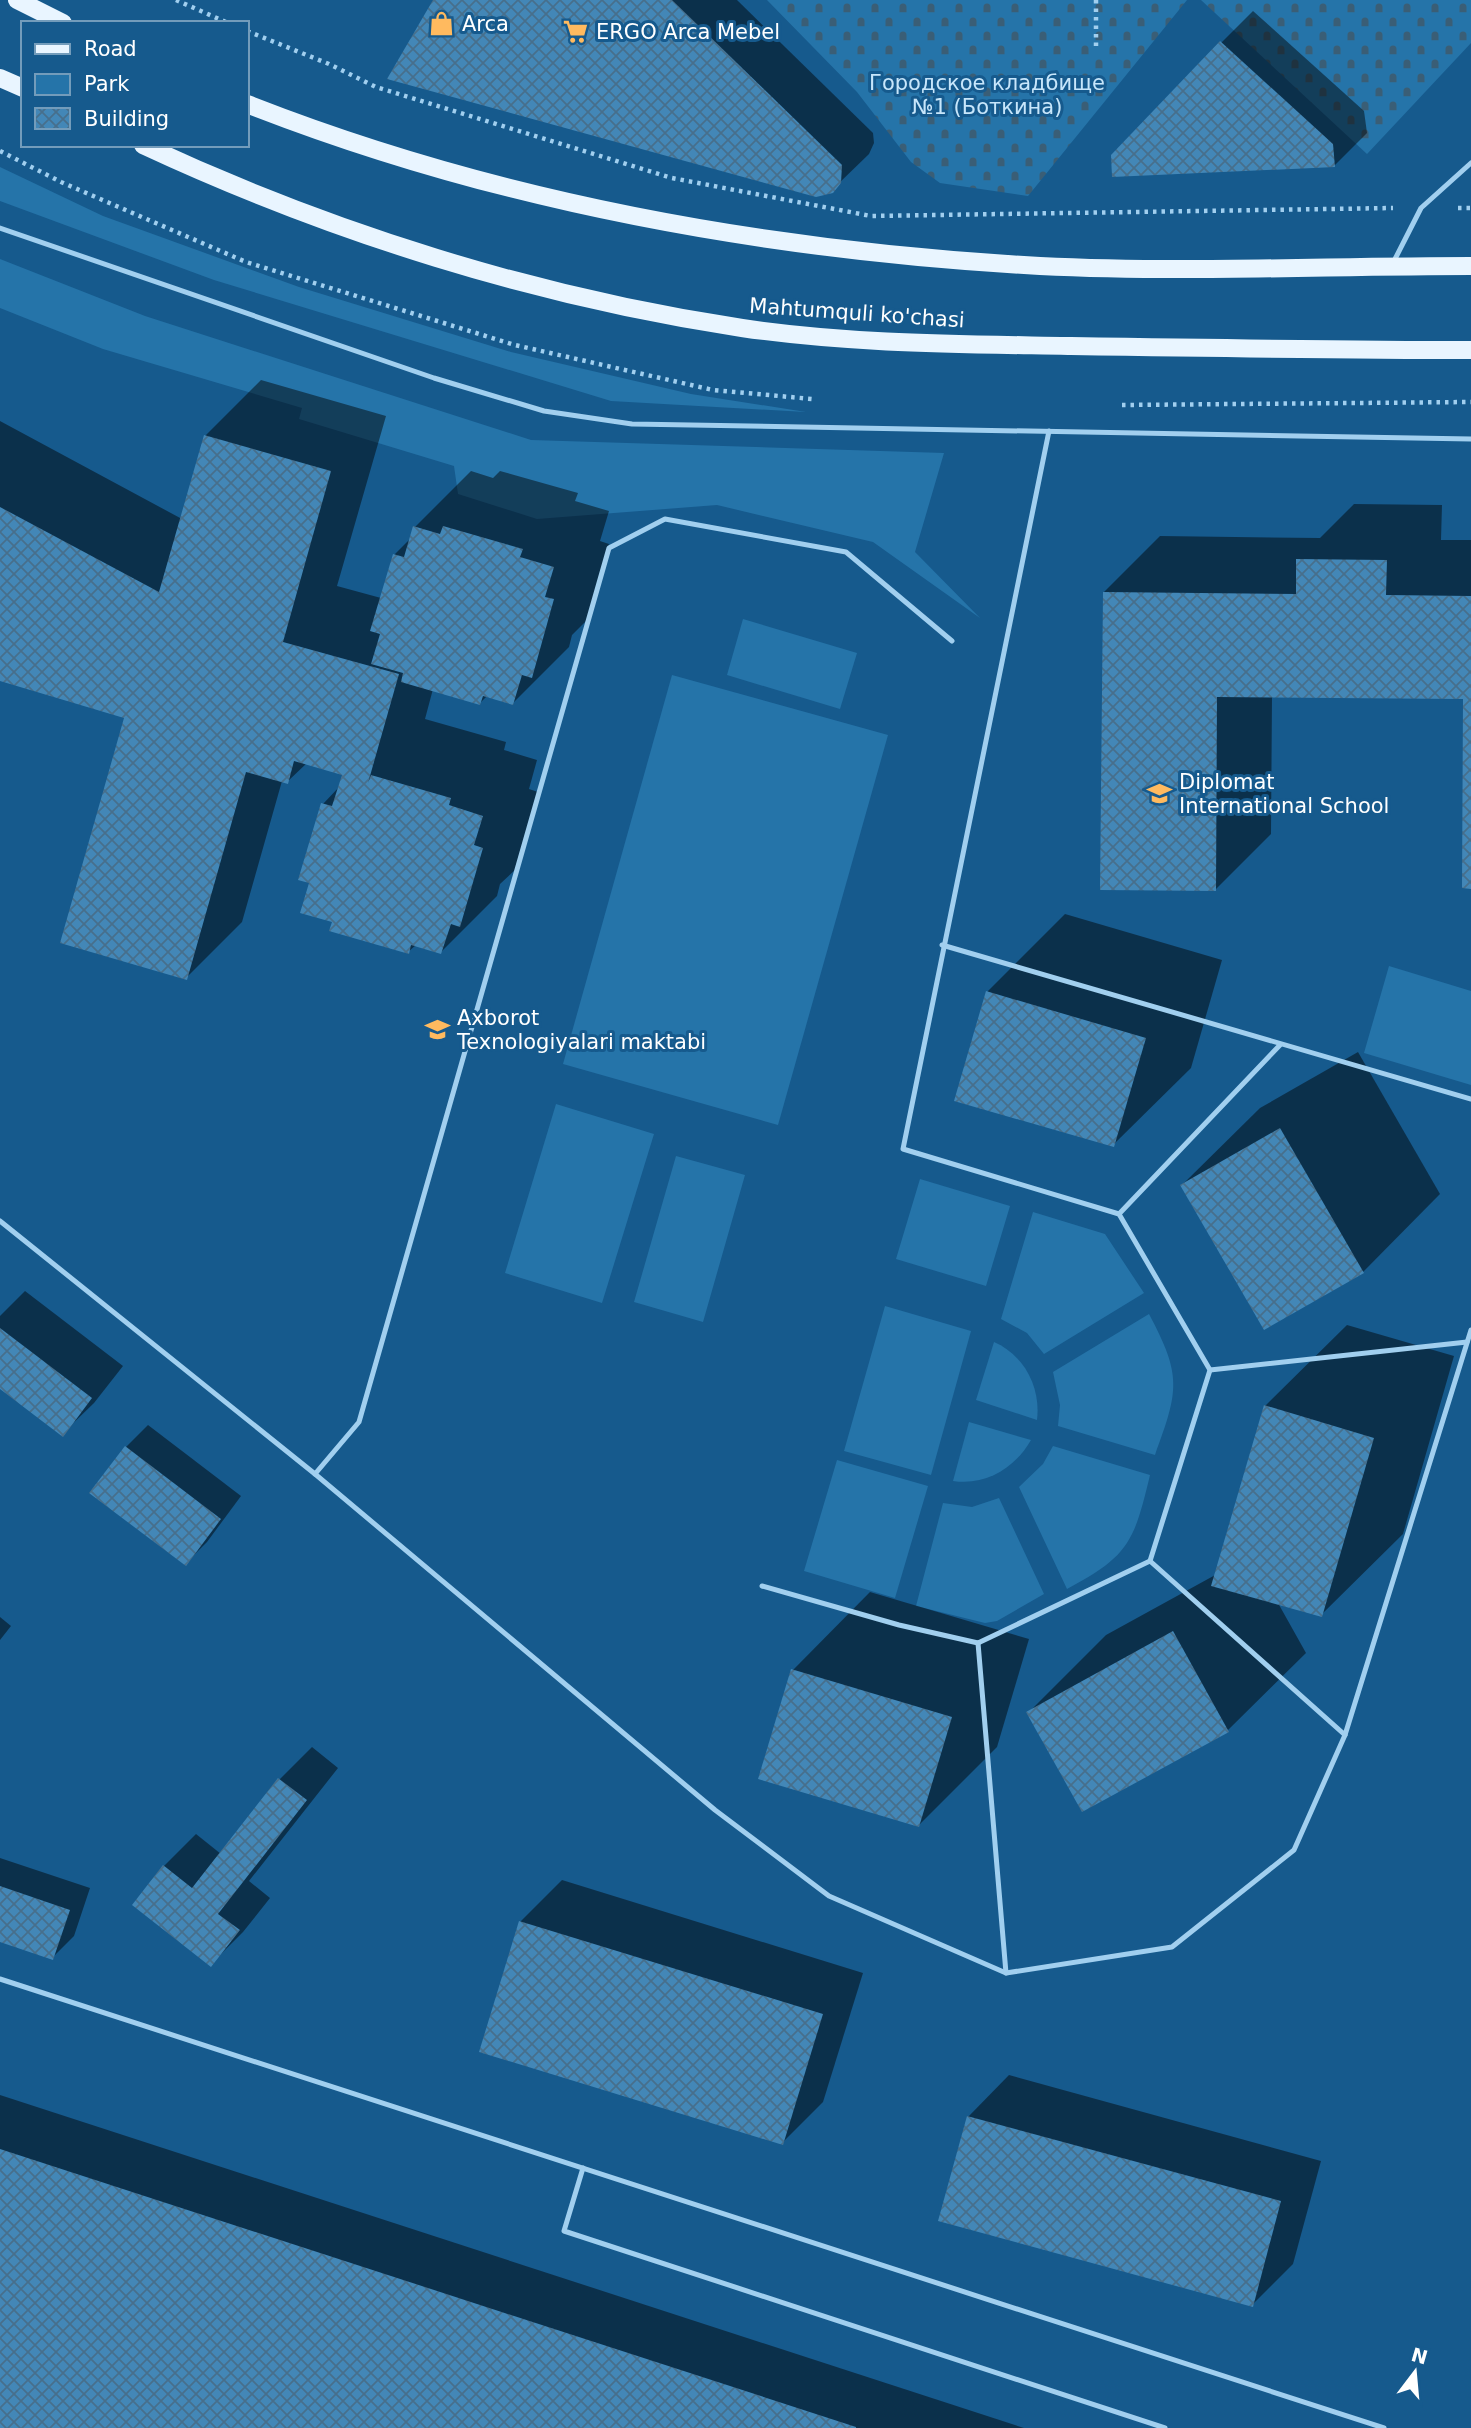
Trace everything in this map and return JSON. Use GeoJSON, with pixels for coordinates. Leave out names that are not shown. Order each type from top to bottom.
{"type":"FeatureCollection","features":[{"type":"Feature","properties":{"kind":"main road"},"geometry":{"type":"LineString","coordinates":[[17,0],[59,21]]}},
{"type":"Feature","properties":{"kind":"main road"},"geometry":{"type":"LineString","coordinates":[[0,78],[21,87]]}},
{"type":"Feature","properties":{"kind":"main road"},"geometry":{"type":"LineString","coordinates":[[248,104],[371,147],[533,193],[674,225],[778,242],[936,259],[1042,266],[1150,269],[1471,266]]}},
{"type":"Feature","properties":{"kind":"main road","name":"Mahtumquli ko'chasi"},"geometry":{"type":"LineString","coordinates":[[148,147],[304,212],[449,261],[595,300],[742,328],[906,342],[1471,350]]}},
{"type":"Feature","properties":{"kind":"lane"},"geometry":{"type":"LineString","coordinates":[[1391,266],[1421,208],[1471,163]]}},
{"type":"Feature","properties":{"kind":"lane"},"geometry":{"type":"LineString","coordinates":[[0,228],[279,326],[544,411],[632,424],[1471,439]]}},
{"type":"Feature","properties":{"kind":"lane"},"geometry":{"type":"LineString","coordinates":[[762,1586],[899,1625],[978,1643],[1150,1561],[1210,1370],[1119,1214],[903,1149],[942,945],[1049,431]]}},
{"type":"Feature","properties":{"kind":"lane"},"geometry":{"type":"LineString","coordinates":[[315,1474],[359,1422],[609,548],[665,519],[846,552],[953,641]]}},
{"type":"Feature","properties":{"kind":"lane"},"geometry":{"type":"LineString","coordinates":[[942,945],[1471,1099]]}},
{"type":"Feature","properties":{"kind":"lane"},"geometry":{"type":"LineString","coordinates":[[1119,1214],[1280,1045]]}},
{"type":"Feature","properties":{"kind":"lane"},"geometry":{"type":"LineString","coordinates":[[0,1221],[315,1474],[715,1810],[829,1896],[1006,1973],[1172,1947],[1294,1850],[1345,1735],[1471,1330]]}},
{"type":"Feature","properties":{"kind":"lane"},"geometry":{"type":"LineString","coordinates":[[1210,1370],[1467,1342]]}},
{"type":"Feature","properties":{"kind":"lane"},"geometry":{"type":"LineString","coordinates":[[1150,1561],[1345,1735]]}},
{"type":"Feature","properties":{"kind":"lane"},"geometry":{"type":"LineString","coordinates":[[978,1643],[1006,1973]]}},
{"type":"Feature","properties":{"kind":"lane"},"geometry":{"type":"LineString","coordinates":[[0,1979],[1384,2428]]}},
{"type":"Feature","properties":{"kind":"lane"},"geometry":{"type":"LineString","coordinates":[[583,2168],[564,2231],[1165,2428]]}},
{"type":"Feature","properties":{"kind":"path"},"geometry":{"type":"LineString","coordinates":[[176,0],[223,21]]}},
{"type":"Feature","properties":{"kind":"path"},"geometry":{"type":"LineString","coordinates":[[1096,0],[1097,50]]}},
{"type":"Feature","properties":{"kind":"path"},"geometry":{"type":"LineString","coordinates":[[248,31],[329,64],[376,87],[672,178],[871,216],[1471,208]]}},
{"type":"Feature","properties":{"kind":"green space","name":"Городское кладбище №1 (Боткина)"},"geometry":{"type":"Polygon","coordinates":[[[767,0],[1187,0],[1028,196],[940,183],[911,162],[857,92],[767,0]]]}},
{"type":"Feature","properties":{"kind":"green space"},"geometry":{"type":"Polygon","coordinates":[[[1201,0],[1471,0],[1471,43],[1367,154],[1201,0]]]}},
{"type":"Feature","properties":{"kind":"green space"},"geometry":{"type":"Polygon","coordinates":[[[0,167],[103,216],[299,287],[511,352],[691,394],[806,412],[611,401],[214,280],[0,201],[0,167]]]}},
{"type":"Feature","properties":{"kind":"green space"},"geometry":{"type":"Polygon","coordinates":[[[0,259],[145,316],[531,440],[944,453],[915,552],[980,618],[873,542],[717,505],[537,519],[458,494],[454,466],[299,419],[302,408],[103,349],[0,308],[0,259]]]}},
{"type":"Feature","properties":{"kind":"green space"},"geometry":{"type":"Polygon","coordinates":[[[743,619],[857,653],[840,709],[727,675],[743,619]]]}},
{"type":"Feature","properties":{"kind":"green space"},"geometry":{"type":"Polygon","coordinates":[[[672,675],[888,735],[778,1125],[563,1064],[672,675]]]}},
{"type":"Feature","properties":{"kind":"green space"},"geometry":{"type":"Polygon","coordinates":[[[1389,966],[1471,991],[1471,1085],[1364,1053],[1389,966]]]}},
{"type":"Feature","properties":{"kind":"green space"},"geometry":{"type":"Polygon","coordinates":[[[556,1104],[654,1134],[602,1303],[505,1273],[556,1104]]]}},
{"type":"Feature","properties":{"kind":"green space"},"geometry":{"type":"Polygon","coordinates":[[[676,1156],[745,1175],[703,1322],[634,1302],[676,1156]]]}},
{"type":"Feature","properties":{"kind":"green space"},"geometry":{"type":"Polygon","coordinates":[[[920,1179],[1010,1206],[986,1286],[896,1259],[920,1179]]]}},
{"type":"Feature","properties":{"kind":"green space"},"geometry":{"type":"Polygon","coordinates":[[[1033,1212],[1105,1234],[1144,1293],[1044,1354],[1027,1333],[1001,1319],[1033,1212]]]}},
{"type":"Feature","properties":{"kind":"green space"},"geometry":{"type":"Polygon","coordinates":[[[885,1306],[971,1331],[931,1475],[844,1451],[885,1306]]]}},
{"type":"Feature","properties":{"kind":"green space"},"geometry":{"type":"Polygon","coordinates":[[[1149,1314],[1167,1353],[1173,1383],[1169,1414],[1155,1455],[1058,1426],[1060,1405],[1053,1372],[1149,1314]]]}},
{"type":"Feature","properties":{"kind":"green space"},"geometry":{"type":"Polygon","coordinates":[[[994,1342],[1014,1355],[1028,1374],[1036,1396],[1037,1420],[976,1400],[994,1342]]]}},
{"type":"Feature","properties":{"kind":"green space"},"geometry":{"type":"Polygon","coordinates":[[[969,1422],[1031,1440],[1017,1459],[998,1473],[977,1481],[953,1481],[969,1422]]]}},
{"type":"Feature","properties":{"kind":"green space"},"geometry":{"type":"Polygon","coordinates":[[[1053,1446],[1150,1475],[1139,1516],[1126,1545],[1104,1567],[1067,1589],[1019,1487],[1043,1464],[1053,1446]]]}},
{"type":"Feature","properties":{"kind":"green space"},"geometry":{"type":"Polygon","coordinates":[[[837,1460],[928,1486],[895,1598],[804,1571],[837,1460]]]}},
{"type":"Feature","properties":{"kind":"green space"},"geometry":{"type":"Polygon","coordinates":[[[999,1498],[1044,1594],[997,1621],[985,1623],[916,1606],[943,1503],[972,1507],[999,1498]]]}},
{"type":"Feature","properties":{"kind":"building"},"geometry":{"type":"Polygon","coordinates":[[[433,0],[672,0],[842,165],[841,183],[833,193],[816,197],[387,79],[433,0]]]}},
{"type":"Feature","properties":{"kind":"building"},"geometry":{"type":"Polygon","coordinates":[[[1220,41],[1333,144],[1335,167],[1112,177],[1111,155],[1220,41]]]}},
{"type":"Feature","properties":{"kind":"building"},"geometry":{"type":"Polygon","coordinates":[[[204,435],[331,471],[283,642],[399,674],[368,783],[371,775],[451,798],[449,805],[483,816],[474,845],[483,848],[460,927],[451,924],[441,954],[411,945],[409,954],[329,931],[332,922],[300,913],[309,883],[298,880],[321,803],[332,806],[342,775],[294,761],[288,784],[246,772],[187,980],[60,943],[124,718],[0,681],[0,507],[159,592],[204,435]]]}},
{"type":"Feature","properties":{"kind":"building"},"geometry":{"type":"Polygon","coordinates":[[[413,526],[440,534],[443,526],[523,549],[520,557],[554,567],[545,597],[554,599],[532,678],[522,675],[513,705],[483,696],[480,705],[401,682],[403,673],[371,664],[380,634],[370,631],[393,554],[404,557],[413,526]]]}},
{"type":"Feature","properties":{"kind":"building","name":"Diplomat International School"},"geometry":{"type":"Polygon","coordinates":[[[1296,559],[1387,560],[1386,595],[1471,596],[1471,889],[1462,888],[1463,699],[1217,697],[1216,891],[1100,890],[1103,592],[1296,594],[1296,559]]]}},
{"type":"Feature","properties":{"kind":"building"},"geometry":{"type":"Polygon","coordinates":[[[986,991],[1146,1038],[1114,1147],[954,1101],[986,991]]]}},
{"type":"Feature","properties":{"kind":"building"},"geometry":{"type":"Polygon","coordinates":[[[1280,1128],[1364,1273],[1264,1330],[1180,1185],[1280,1128]]]}},
{"type":"Feature","properties":{"kind":"building"},"geometry":{"type":"Polygon","coordinates":[[[0,1328],[92,1398],[63,1437],[0,1389],[0,1328]]]}},
{"type":"Feature","properties":{"kind":"building"},"geometry":{"type":"Polygon","coordinates":[[[1264,1405],[1374,1438],[1322,1617],[1211,1586],[1264,1405]]]}},
{"type":"Feature","properties":{"kind":"building"},"geometry":{"type":"Polygon","coordinates":[[[125,1446],[221,1519],[186,1566],[89,1493],[125,1446]]]}},
{"type":"Feature","properties":{"kind":"building"},"geometry":{"type":"Polygon","coordinates":[[[1173,1631],[1229,1732],[1082,1812],[1026,1712],[1173,1631]]]}},
{"type":"Feature","properties":{"kind":"building"},"geometry":{"type":"Polygon","coordinates":[[[791,1669],[952,1717],[919,1827],[758,1779],[791,1669]]]}},
{"type":"Feature","properties":{"kind":"building"},"geometry":{"type":"Polygon","coordinates":[[[278,1778],[307,1800],[218,1914],[240,1930],[211,1967],[132,1905],[163,1865],[192,1888],[278,1778]]]}},
{"type":"Feature","properties":{"kind":"building"},"geometry":{"type":"Polygon","coordinates":[[[0,1886],[70,1910],[53,1960],[0,1942],[0,1886]]]}},
{"type":"Feature","properties":{"kind":"building"},"geometry":{"type":"Polygon","coordinates":[[[519,1921],[823,2014],[783,2145],[479,2052],[519,1921]]]}},
{"type":"Feature","properties":{"kind":"building"},"geometry":{"type":"Polygon","coordinates":[[[967,2116],[1281,2201],[1253,2307],[938,2221],[967,2116]]]}},
{"type":"Feature","properties":{"kind":"building"},"geometry":{"type":"Polygon","coordinates":[[[0,2149],[856,2427],[856,2428],[0,2428],[0,2149]]]}},
{"type":"Feature","properties":{"kind":"place","name":"Arca"},"geometry":{"type":"Point","coordinates":[442,24]}},
{"type":"Feature","properties":{"kind":"place","name":"ERGO Arca Mebel"},"geometry":{"type":"Point","coordinates":[576,32]}},
{"type":"Feature","properties":{"kind":"place","name":"Diplomat International School"},"geometry":{"type":"Point","coordinates":[1159,794]}},
{"type":"Feature","properties":{"kind":"place","name":"Axborot Texnologiyalari maktabi"},"geometry":{"type":"Point","coordinates":[437,1030]}}]}
